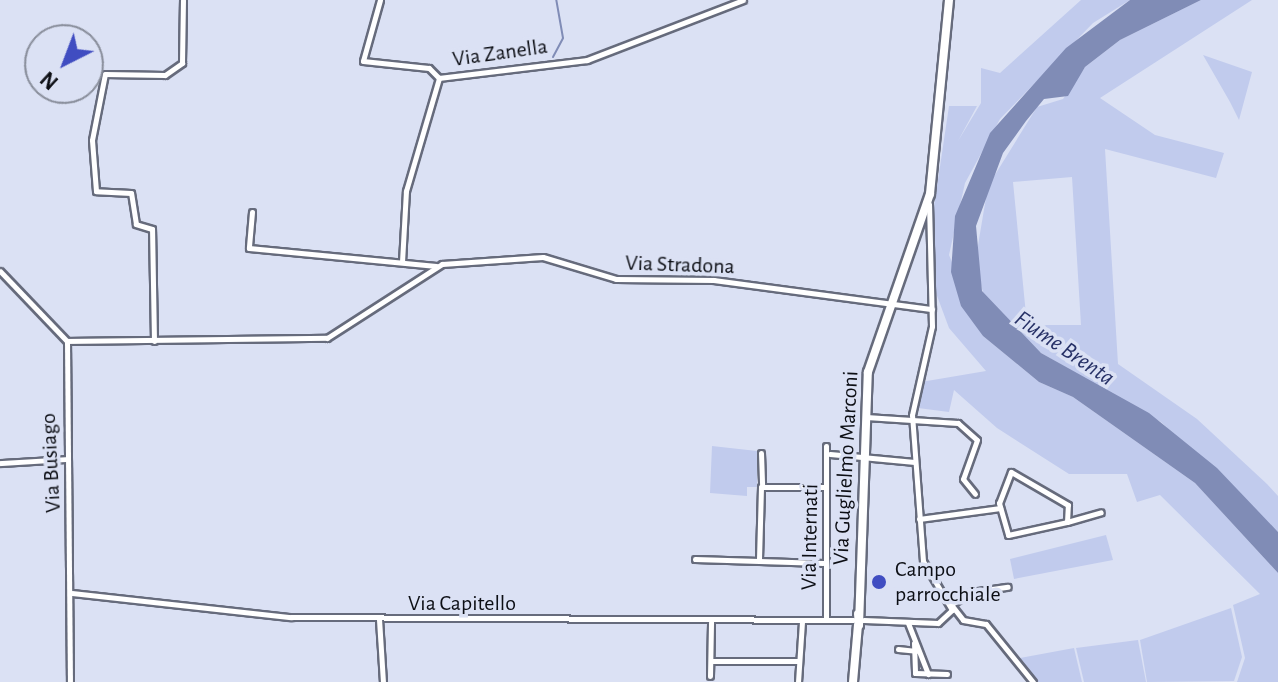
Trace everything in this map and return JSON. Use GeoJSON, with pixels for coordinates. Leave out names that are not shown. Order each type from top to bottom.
{"type":"FeatureCollection","features":[{"type":"Feature","properties":{"kind":"main road","name":"Via Guglielmo Marconi"},"geometry":{"type":"LineString","coordinates":[[853,682],[865,417],[872,354],[929,199],[949,0]]}},
{"type":"Feature","properties":{"kind":"street"},"geometry":{"type":"LineString","coordinates":[[154,341],[152,229],[136,224],[131,193],[96,191],[92,140],[105,74],[165,75],[182,63],[183,0]]}},
{"type":"Feature","properties":{"kind":"street"},"geometry":{"type":"LineString","coordinates":[[380,0],[363,61],[429,68],[439,78]]}},
{"type":"Feature","properties":{"kind":"street","name":"Via Zanella"},"geometry":{"type":"LineString","coordinates":[[402,262],[406,191],[439,78],[587,60],[743,0]]}},
{"type":"Feature","properties":{"kind":"street"},"geometry":{"type":"LineString","coordinates":[[929,199],[932,309],[913,418],[923,564],[963,620],[986,624],[1033,682]]}},
{"type":"Feature","properties":{"kind":"street"},"geometry":{"type":"LineString","coordinates":[[252,212],[249,248],[436,266]]}},
{"type":"Feature","properties":{"kind":"street","name":"Via Stradona"},"geometry":{"type":"LineString","coordinates":[[67,341],[327,338],[436,266],[543,257],[616,279],[714,280],[932,309]]}},
{"type":"Feature","properties":{"kind":"street"},"geometry":{"type":"LineString","coordinates":[[0,271],[67,341]]}},
{"type":"Feature","properties":{"kind":"street","name":"Via Busiago"},"geometry":{"type":"LineString","coordinates":[[67,341],[72,593],[70,682]]}},
{"type":"Feature","properties":{"kind":"street"},"geometry":{"type":"LineString","coordinates":[[865,417],[948,419],[976,437],[963,479],[975,494]]}},
{"type":"Feature","properties":{"kind":"street","name":"Via Internati"},"geometry":{"type":"LineString","coordinates":[[826,446],[830,454],[823,563],[826,620]]}},
{"type":"Feature","properties":{"kind":"street"},"geometry":{"type":"LineString","coordinates":[[759,559],[761,453]]}},
{"type":"Feature","properties":{"kind":"street","name":"Via Internati"},"geometry":{"type":"LineString","coordinates":[[830,454],[915,462]]}},
{"type":"Feature","properties":{"kind":"street"},"geometry":{"type":"LineString","coordinates":[[0,463],[67,459]]}},
{"type":"Feature","properties":{"kind":"street"},"geometry":{"type":"LineString","coordinates":[[1086,517],[1014,470],[1000,508],[1008,535],[1067,522],[1086,517],[1101,512]]}},
{"type":"Feature","properties":{"kind":"street"},"geometry":{"type":"LineString","coordinates":[[762,486],[826,487]]}},
{"type":"Feature","properties":{"kind":"street"},"geometry":{"type":"LineString","coordinates":[[1067,522],[1068,505]]}},
{"type":"Feature","properties":{"kind":"street"},"geometry":{"type":"LineString","coordinates":[[919,519],[1000,508]]}},
{"type":"Feature","properties":{"kind":"street"},"geometry":{"type":"LineString","coordinates":[[695,559],[823,563]]}},
{"type":"Feature","properties":{"kind":"street"},"geometry":{"type":"LineString","coordinates":[[947,619],[952,605],[971,592],[1008,587]]}},
{"type":"Feature","properties":{"kind":"street","name":"Via Capitello"},"geometry":{"type":"LineString","coordinates":[[72,593],[291,617],[711,622],[963,620]]}},
{"type":"Feature","properties":{"kind":"street"},"geometry":{"type":"LineString","coordinates":[[379,619],[383,682]]}},
{"type":"Feature","properties":{"kind":"street"},"geometry":{"type":"LineString","coordinates":[[798,682],[802,621]]}},
{"type":"Feature","properties":{"kind":"street"},"geometry":{"type":"LineString","coordinates":[[710,676],[711,622]]}},
{"type":"Feature","properties":{"kind":"street"},"geometry":{"type":"LineString","coordinates":[[908,622],[916,651],[928,674]]}},
{"type":"Feature","properties":{"kind":"street"},"geometry":{"type":"LineString","coordinates":[[898,649],[916,651]]}},
{"type":"Feature","properties":{"kind":"street"},"geometry":{"type":"LineString","coordinates":[[916,651],[915,673],[947,674]]}},
{"type":"Feature","properties":{"kind":"street"},"geometry":{"type":"LineString","coordinates":[[711,661],[799,661]]}},
{"type":"Feature","properties":{"kind":"shaded area"},"geometry":{"type":"Polygon","coordinates":[[[1081,0],[1130,0],[1093,23],[1000,119],[965,183],[949,255],[983,336],[1039,382],[1073,397],[1195,483],[1278,573],[1278,682],[1237,682],[1245,658],[1233,605],[1260,594],[1160,495],[1137,502],[1127,474],[1069,474],[997,428],[954,390],[949,412],[918,408],[921,382],[986,371],[949,328],[933,285],[931,227],[949,106],[977,106],[958,141],[981,103],[981,68],[1000,73],[1081,0]]]}},
{"type":"Feature","properties":{"kind":"shaded area"},"geometry":{"type":"Polygon","coordinates":[[[1130,0],[1201,0],[1120,40],[1085,67],[1068,96],[1044,99],[1026,121],[1003,153],[976,226],[982,291],[1041,353],[1149,413],[1217,468],[1278,532],[1278,573],[1195,483],[1073,397],[1039,382],[983,336],[961,306],[951,272],[955,216],[990,133],[1066,48],[1130,0]]]}},
{"type":"Feature","properties":{"kind":"shaded area"},"geometry":{"type":"Polygon","coordinates":[[[1201,0],[1252,0],[1100,98],[1155,135],[1224,153],[1216,178],[1105,149],[1118,364],[1197,419],[1267,484],[1278,496],[1278,532],[1161,422],[1041,353],[1012,328],[984,296],[975,263],[988,186],[1037,107],[1063,99],[1085,67],[1120,40],[1201,0]],[[1072,177],[1013,182],[1027,325],[1081,325],[1072,177]]]}},
{"type":"Feature","properties":{"kind":"shaded area"},"geometry":{"type":"Polygon","coordinates":[[[1203,55],[1252,72],[1239,120],[1230,102],[1203,55]]]}},
{"type":"Feature","properties":{"kind":"shaded area"},"geometry":{"type":"Polygon","coordinates":[[[712,446],[757,451],[757,487],[747,487],[747,496],[710,493],[712,446]]]}},
{"type":"Feature","properties":{"kind":"shaded area"},"geometry":{"type":"Polygon","coordinates":[[[1106,535],[1113,560],[1014,579],[1010,559],[1106,535]]]}},
{"type":"Feature","properties":{"kind":"shaded area"},"geometry":{"type":"Polygon","coordinates":[[[1231,608],[1242,657],[1234,681],[1147,682],[1140,640],[1231,608]]]}},
{"type":"Feature","properties":{"kind":"shaded area"},"geometry":{"type":"Polygon","coordinates":[[[1138,640],[1146,682],[1084,682],[1076,648],[1138,640]]]}},
{"type":"Feature","properties":{"kind":"shaded area"},"geometry":{"type":"Polygon","coordinates":[[[1074,648],[1082,682],[1036,682],[1020,658],[1074,648]]]}},
{"type":"Feature","properties":{"kind":"waterway"},"geometry":{"type":"LineString","coordinates":[[553,57],[563,38],[556,0]]}},
{"type":"Feature","properties":{"kind":"place","name":"Campo parrocchiale"},"geometry":{"type":"Point","coordinates":[879,582]}},
{"type":"Feature","properties":{"kind":"water label","name":"Fiume Brenta"},"geometry":{"type":"Point","coordinates":[1064,349]}}]}
